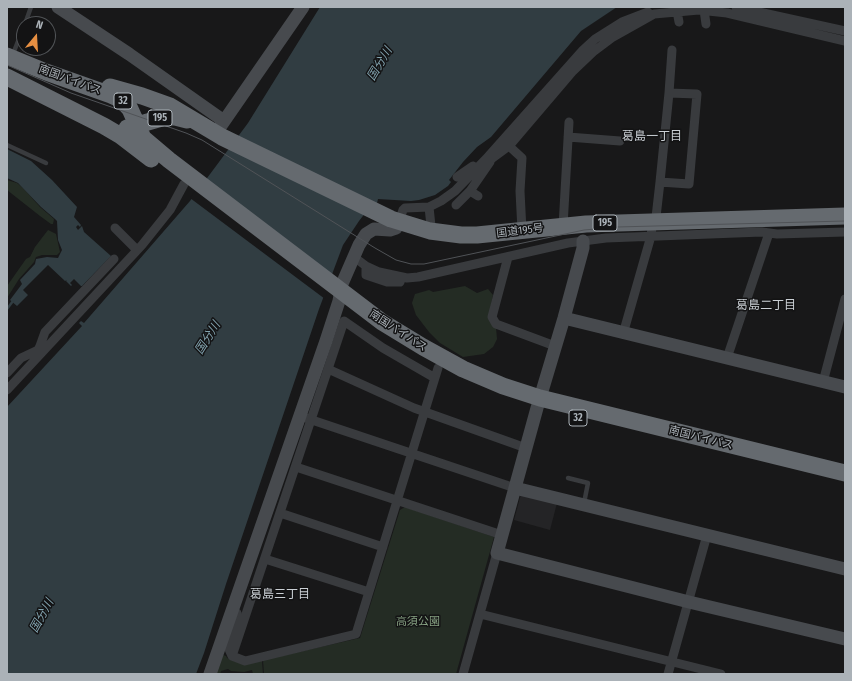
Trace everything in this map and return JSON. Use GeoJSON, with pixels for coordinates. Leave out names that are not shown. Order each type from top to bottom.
{"type":"FeatureCollection","features":[{"type":"Feature","properties":{"kind":"highway","name":"国道195号"},"geometry":{"type":"LineString","coordinates":[[13,59],[151,99],[221,130],[371,209],[399,222],[423,229],[461,235],[494,234],[563,226],[617,230],[799,225],[845,216]]}},
{"type":"Feature","properties":{"kind":"highway","name":"南国バイパス"},"geometry":{"type":"LineString","coordinates":[[13,59],[61,78],[116,97],[127,104],[143,138],[189,184]]}},
{"type":"Feature","properties":{"kind":"highway","name":"南国バイパス"},"geometry":{"type":"LineString","coordinates":[[7,77],[104,126],[189,184],[338,294],[392,329],[441,358],[483,378],[539,403],[845,473]]}},
{"type":"Feature","properties":{"kind":"highway","name":"国道195号"},"geometry":{"type":"LineString","coordinates":[[104,126],[117,129],[137,126],[160,118],[175,117],[221,130]]}},
{"type":"Feature","properties":{"kind":"highway","name":"南国バイパス"},"geometry":{"type":"LineString","coordinates":[[338,294],[377,330],[436,373],[479,388],[845,485]]}},
{"type":"Feature","properties":{"kind":"street"},"geometry":{"type":"LineString","coordinates":[[58,7],[129,54],[221,130],[303,7]]}},
{"type":"Feature","properties":{"kind":"street"},"geometry":{"type":"LineString","coordinates":[[456,205],[470,191],[490,156],[509,146],[572,72],[593,52],[613,37],[660,7]]}},
{"type":"Feature","properties":{"kind":"street"},"geometry":{"type":"LineString","coordinates":[[736,7],[845,31]]}},
{"type":"Feature","properties":{"kind":"street"},"geometry":{"type":"LineString","coordinates":[[704,10],[706,24]]}},
{"type":"Feature","properties":{"kind":"street"},"geometry":{"type":"LineString","coordinates":[[210,674],[313,377],[338,294],[362,239],[368,232],[374,229],[390,230],[396,228],[405,208],[429,207],[455,191],[490,156],[558,77],[591,42],[622,22],[651,13],[704,10],[727,13],[768,27],[845,41]]}},
{"type":"Feature","properties":{"kind":"street"},"geometry":{"type":"LineString","coordinates":[[677,11],[679,22]]}},
{"type":"Feature","properties":{"kind":"street"},"geometry":{"type":"LineString","coordinates":[[623,334],[656,217],[672,50]]}},
{"type":"Feature","properties":{"kind":"street"},"geometry":{"type":"LineString","coordinates":[[660,182],[689,184],[697,94],[668,93]]}},
{"type":"Feature","properties":{"kind":"street"},"geometry":{"type":"LineString","coordinates":[[563,226],[562,164],[568,137],[569,122]]}},
{"type":"Feature","properties":{"kind":"street"},"geometry":{"type":"LineString","coordinates":[[568,137],[620,141]]}},
{"type":"Feature","properties":{"kind":"street"},"geometry":{"type":"LineString","coordinates":[[509,146],[522,158],[520,191],[522,231]]}},
{"type":"Feature","properties":{"kind":"street"},"geometry":{"type":"LineString","coordinates":[[457,178],[471,168],[484,154],[490,156]]}},
{"type":"Feature","properties":{"kind":"street"},"geometry":{"type":"LineString","coordinates":[[7,390],[39,351],[137,250],[189,184]]}},
{"type":"Feature","properties":{"kind":"street"},"geometry":{"type":"LineString","coordinates":[[470,191],[478,196]]}},
{"type":"Feature","properties":{"kind":"street"},"geometry":{"type":"LineString","coordinates":[[429,207],[431,226]]}},
{"type":"Feature","properties":{"kind":"street"},"geometry":{"type":"LineString","coordinates":[[652,229],[769,233],[799,225],[845,232]]}},
{"type":"Feature","properties":{"kind":"street"},"geometry":{"type":"LineString","coordinates":[[116,228],[137,250]]}},
{"type":"Feature","properties":{"kind":"street"},"geometry":{"type":"LineString","coordinates":[[354,257],[366,266],[379,272],[401,278],[418,277],[583,241],[617,230]]}},
{"type":"Feature","properties":{"kind":"street"},"geometry":{"type":"LineString","coordinates":[[727,358],[769,233]]}},
{"type":"Feature","properties":{"kind":"street"},"geometry":{"type":"LineString","coordinates":[[465,673],[526,448],[564,318],[583,248],[583,241]]}},
{"type":"Feature","properties":{"kind":"street"},"geometry":{"type":"LineString","coordinates":[[508,257],[492,317],[496,324],[556,346]]}},
{"type":"Feature","properties":{"kind":"street"},"geometry":{"type":"LineString","coordinates":[[39,351],[45,332],[114,259]]}},
{"type":"Feature","properties":{"kind":"street"},"geometry":{"type":"LineString","coordinates":[[823,382],[843,312],[845,299]]}},
{"type":"Feature","properties":{"kind":"street"},"geometry":{"type":"LineString","coordinates":[[564,318],[623,334],[845,387]]}},
{"type":"Feature","properties":{"kind":"street"},"geometry":{"type":"LineString","coordinates":[[236,600],[240,605],[228,647],[232,656],[245,661],[356,634],[436,373],[383,348],[344,321],[328,369],[308,418],[291,455],[279,476]]}},
{"type":"Feature","properties":{"kind":"street"},"geometry":{"type":"LineString","coordinates":[[7,374],[22,358],[39,351]]}},
{"type":"Feature","properties":{"kind":"street"},"geometry":{"type":"LineString","coordinates":[[328,369],[414,408],[526,448]]}},
{"type":"Feature","properties":{"kind":"street"},"geometry":{"type":"LineString","coordinates":[[232,656],[296,467],[316,382],[313,377]]}},
{"type":"Feature","properties":{"kind":"street"},"geometry":{"type":"LineString","coordinates":[[308,418],[516,488],[845,569]]}},
{"type":"Feature","properties":{"kind":"street"},"geometry":{"type":"LineString","coordinates":[[296,467],[502,535]]}},
{"type":"Feature","properties":{"kind":"street"},"geometry":{"type":"LineString","coordinates":[[280,513],[383,547]]}},
{"type":"Feature","properties":{"kind":"street"},"geometry":{"type":"LineString","coordinates":[[668,674],[707,535]]}},
{"type":"Feature","properties":{"kind":"street"},"geometry":{"type":"LineString","coordinates":[[497,552],[689,602],[845,639]]}},
{"type":"Feature","properties":{"kind":"street"},"geometry":{"type":"LineString","coordinates":[[265,559],[369,592]]}},
{"type":"Feature","properties":{"kind":"street"},"geometry":{"type":"LineString","coordinates":[[480,614],[721,674]]}},
{"type":"Feature","properties":{"kind":"lane"},"geometry":{"type":"LineString","coordinates":[[7,145],[46,163]]}},
{"type":"Feature","properties":{"kind":"lane"},"geometry":{"type":"LineString","coordinates":[[568,478],[588,483],[583,505]]}},
{"type":"Feature","properties":{"kind":"shaded area"},"geometry":{"type":"Polygon","coordinates":[[[521,494],[557,503],[550,530],[514,520],[521,494]]]}},
{"type":"Feature","properties":{"kind":"green space"},"geometry":{"type":"Polygon","coordinates":[[[7,180],[17,183],[23,188],[40,207],[54,219],[53,224],[40,216],[7,190],[7,180]]]}},
{"type":"Feature","properties":{"kind":"green space"},"geometry":{"type":"Polygon","coordinates":[[[48,230],[56,234],[60,252],[57,255],[42,255],[36,257],[34,262],[19,279],[7,298],[7,286],[26,259],[30,257],[35,247],[48,230]]]}},
{"type":"Feature","properties":{"kind":"green space"},"geometry":{"type":"Polygon","coordinates":[[[465,286],[477,293],[488,289],[493,295],[489,315],[496,328],[497,339],[493,347],[484,354],[463,357],[440,343],[429,332],[416,315],[412,303],[415,294],[429,290],[433,292],[465,286]]]}},
{"type":"Feature","properties":{"kind":"green space","name":"高須公園"},"geometry":{"type":"Polygon","coordinates":[[[405,507],[494,537],[456,674],[264,674],[263,660],[360,638],[400,510],[405,507]]]}},
{"type":"Feature","properties":{"kind":"green space"},"geometry":{"type":"Polygon","coordinates":[[[223,655],[236,662],[262,661],[263,674],[253,674],[252,670],[244,672],[231,671],[228,669],[221,671],[220,674],[215,674],[223,655]]]}},
{"type":"Feature","properties":{"kind":"water","name":"国分川"},"geometry":{"type":"Polygon","coordinates":[[[320,7],[617,7],[581,31],[491,137],[477,147],[463,162],[449,180],[451,182],[448,186],[435,195],[419,200],[378,199],[377,203],[366,212],[359,221],[343,245],[319,309],[196,674],[7,674],[7,407],[82,326],[79,323],[81,321],[84,323],[190,201],[248,123],[320,7]]]}},
{"type":"Feature","properties":{"kind":"water"},"geometry":{"type":"Polygon","coordinates":[[[7,149],[31,161],[52,180],[77,207],[74,217],[81,225],[80,227],[78,225],[76,227],[78,230],[82,226],[84,232],[111,256],[82,286],[74,279],[70,283],[72,285],[71,286],[66,281],[67,280],[65,281],[48,265],[23,290],[28,295],[17,306],[10,300],[22,284],[20,280],[35,264],[36,259],[47,257],[58,258],[62,250],[58,240],[57,221],[18,183],[7,178],[7,149]]]}},
{"type":"Feature","properties":{"kind":"pier"},"geometry":{"type":"Polygon","coordinates":[[[204,178],[333,276],[325,299],[190,198],[204,178]]]}},
{"type":"Feature","properties":{"kind":"waterway"},"geometry":{"type":"LineString","coordinates":[[7,309],[13,301]]}},
{"type":"Feature","properties":{"kind":"tram line"},"geometry":{"type":"LineString","coordinates":[[7,65],[71,93],[202,140],[375,248],[396,260],[411,264],[424,264],[584,230],[617,227],[845,221]]}},
{"type":"Feature","properties":{"kind":"district","name":"葛島一丁目"},"geometry":{"type":"Point","coordinates":[652,137]}},
{"type":"Feature","properties":{"kind":"district","name":"葛島二丁目"},"geometry":{"type":"Point","coordinates":[766,306]}},
{"type":"Feature","properties":{"kind":"district","name":"葛島三丁目"},"geometry":{"type":"Point","coordinates":[280,595]}}]}
